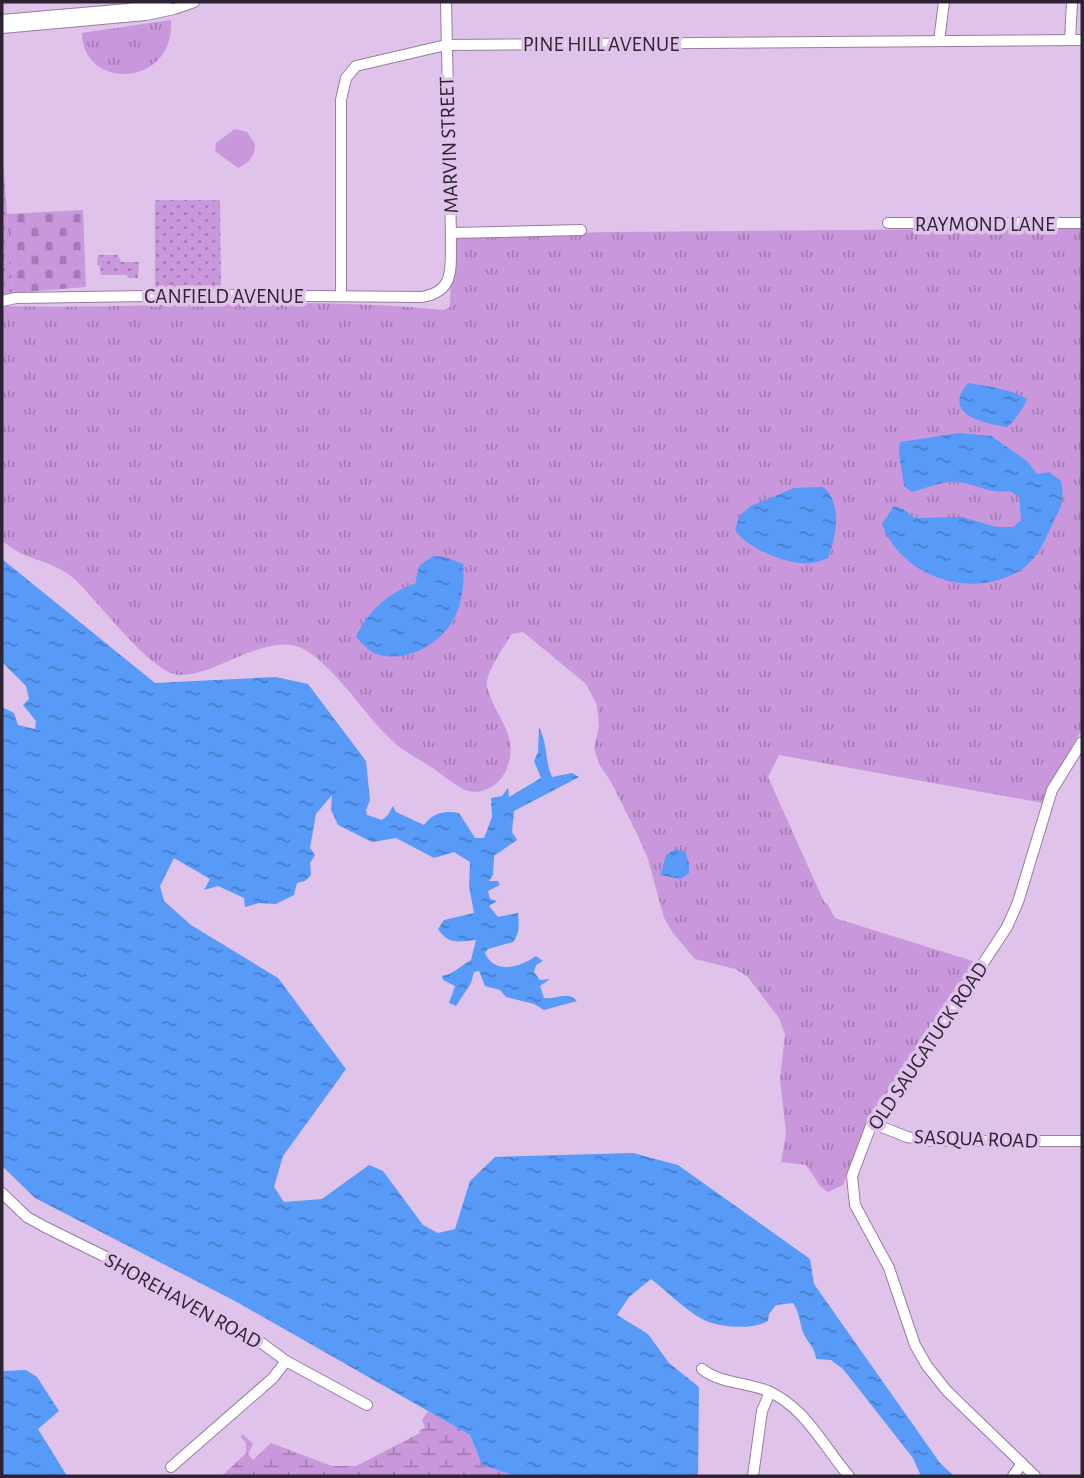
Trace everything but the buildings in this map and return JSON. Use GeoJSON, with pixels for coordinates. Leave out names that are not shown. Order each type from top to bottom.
{"type":"FeatureCollection","features":[{"type":"Feature","properties":{"kind":"street"},"geometry":{"type":"LineString","coordinates":[[2,20],[194,2]]}},
{"type":"Feature","properties":{"kind":"street","name":"MARVIN STREET"},"geometry":{"type":"LineString","coordinates":[[444,288],[450,271],[451,233],[446,2]]}},
{"type":"Feature","properties":{"kind":"street"},"geometry":{"type":"LineString","coordinates":[[939,41],[944,2]]}},
{"type":"Feature","properties":{"kind":"street"},"geometry":{"type":"LineString","coordinates":[[1070,40],[1072,2]]}},
{"type":"Feature","properties":{"kind":"street"},"geometry":{"type":"LineString","coordinates":[[2,28],[130,18],[171,4]]}},
{"type":"Feature","properties":{"kind":"street","name":"PINE HILL AVENUE"},"geometry":{"type":"LineString","coordinates":[[341,295],[341,100],[346,78],[356,66],[446,45],[1082,40]]}},
{"type":"Feature","properties":{"kind":"street","name":"RAYMOND LANE"},"geometry":{"type":"LineString","coordinates":[[888,223],[1082,223]]}},
{"type":"Feature","properties":{"kind":"street"},"geometry":{"type":"LineString","coordinates":[[451,233],[581,230]]}},
{"type":"Feature","properties":{"kind":"street","name":"CANFIELD AVENUE"},"geometry":{"type":"LineString","coordinates":[[2,301],[16,298],[213,295],[421,297],[432,295],[444,288]]}},
{"type":"Feature","properties":{"kind":"street","name":"OLD SAUGATUCK ROAD"},"geometry":{"type":"LineString","coordinates":[[1035,1476],[947,1391],[927,1366],[915,1345],[889,1268],[855,1205],[852,1186],[854,1167],[872,1124],[1007,927],[1018,902],[1052,790],[1082,742]]}},
{"type":"Feature","properties":{"kind":"street","name":"SASQUA ROAD"},"geometry":{"type":"LineString","coordinates":[[872,1124],[907,1137],[932,1141],[1082,1141]]}},
{"type":"Feature","properties":{"kind":"street","name":"SHOREHAVEN ROAD"},"geometry":{"type":"LineString","coordinates":[[2,1193],[27,1217],[260,1340],[286,1361],[367,1405]]}},
{"type":"Feature","properties":{"kind":"street"},"geometry":{"type":"LineString","coordinates":[[171,1467],[273,1378],[286,1361]]}},
{"type":"Feature","properties":{"kind":"street"},"geometry":{"type":"LineString","coordinates":[[702,1369],[712,1377],[770,1392],[794,1406],[849,1476]]}},
{"type":"Feature","properties":{"kind":"street"},"geometry":{"type":"LineString","coordinates":[[753,1476],[762,1411],[770,1392]]}},
{"type":"Feature","properties":{"kind":"street"},"geometry":{"type":"LineString","coordinates":[[1013,1476],[1022,1462]]}},
{"type":"Feature","properties":{"kind":"green space"},"geometry":{"type":"Polygon","coordinates":[[[171,20],[169,42],[159,59],[145,69],[129,74],[112,72],[97,65],[86,52],[82,33],[171,20]]]}},
{"type":"Feature","properties":{"kind":"green space"},"geometry":{"type":"Polygon","coordinates":[[[235,129],[247,132],[255,144],[251,159],[238,168],[215,151],[216,143],[235,129]]]}},
{"type":"Feature","properties":{"kind":"green space"},"geometry":{"type":"Polygon","coordinates":[[[2,149],[13,293],[2,295],[2,149]]]}},
{"type":"Feature","properties":{"kind":"green space"},"geometry":{"type":"Polygon","coordinates":[[[155,200],[220,200],[221,289],[155,288],[155,200]]]}},
{"type":"Feature","properties":{"kind":"green space"},"geometry":{"type":"Polygon","coordinates":[[[83,210],[86,287],[13,293],[7,214],[83,210]]]}},
{"type":"Feature","properties":{"kind":"green space"},"geometry":{"type":"Polygon","coordinates":[[[1082,228],[1082,729],[1052,781],[1043,803],[779,755],[768,777],[824,902],[835,918],[979,963],[866,1123],[843,1185],[828,1192],[821,1187],[806,1165],[781,1162],[786,1134],[780,1079],[785,1034],[779,1018],[747,976],[735,969],[695,959],[673,933],[664,918],[648,859],[638,836],[599,764],[594,748],[599,727],[597,705],[586,684],[523,632],[512,634],[496,659],[487,680],[490,696],[508,734],[511,754],[507,768],[493,786],[471,792],[459,787],[397,745],[334,674],[310,653],[295,646],[280,645],[263,648],[196,673],[180,675],[168,672],[139,649],[72,577],[20,553],[2,541],[2,306],[278,303],[444,310],[450,307],[452,236],[1082,228]]]}},
{"type":"Feature","properties":{"kind":"green space"},"geometry":{"type":"Polygon","coordinates":[[[98,255],[118,255],[121,262],[139,262],[138,278],[128,278],[127,275],[101,275],[100,266],[97,265],[98,255]]]}},
{"type":"Feature","properties":{"kind":"green space"},"geometry":{"type":"Polygon","coordinates":[[[428,1411],[470,1435],[482,1465],[515,1476],[222,1476],[246,1453],[246,1443],[240,1436],[243,1434],[253,1444],[248,1454],[253,1460],[271,1443],[332,1466],[356,1466],[420,1433],[419,1430],[425,1428],[422,1420],[428,1411]]]}},
{"type":"Feature","properties":{"kind":"water"},"geometry":{"type":"Polygon","coordinates":[[[968,383],[1006,390],[1027,399],[1007,427],[987,423],[962,410],[959,403],[961,394],[968,383]]]}},
{"type":"Feature","properties":{"kind":"water"},"geometry":{"type":"Polygon","coordinates":[[[959,433],[991,436],[1027,461],[1037,474],[1049,472],[1061,481],[1061,505],[1039,551],[1021,570],[1002,579],[960,583],[921,570],[905,558],[891,542],[882,524],[894,506],[915,518],[962,517],[996,527],[1013,527],[1021,520],[1019,497],[1010,491],[996,491],[956,482],[912,492],[904,486],[900,442],[959,433]]]}},
{"type":"Feature","properties":{"kind":"water"},"geometry":{"type":"Polygon","coordinates":[[[823,487],[833,502],[836,521],[828,558],[812,563],[781,559],[749,544],[735,530],[739,516],[751,506],[794,488],[823,487]]]}},
{"type":"Feature","properties":{"kind":"water"},"geometry":{"type":"Polygon","coordinates":[[[433,556],[445,557],[463,564],[461,598],[449,627],[432,643],[411,654],[388,656],[371,651],[356,637],[366,619],[388,597],[415,584],[419,566],[433,556]]]}},
{"type":"Feature","properties":{"kind":"water"},"geometry":{"type":"Polygon","coordinates":[[[2,559],[155,683],[276,677],[308,684],[366,761],[370,800],[367,815],[382,820],[393,806],[396,812],[424,825],[439,813],[459,813],[475,838],[484,838],[492,817],[491,798],[502,796],[508,788],[509,797],[541,778],[534,761],[538,752],[539,727],[552,777],[572,773],[579,777],[514,811],[512,832],[517,840],[494,856],[493,875],[489,881],[498,881],[500,885],[488,891],[490,899],[497,901],[489,906],[498,917],[518,913],[519,925],[513,942],[488,949],[485,953],[489,960],[501,967],[508,967],[536,956],[543,961],[536,965],[534,972],[540,980],[550,979],[540,986],[544,998],[569,996],[577,1001],[544,1010],[534,1004],[506,997],[500,990],[485,986],[479,971],[474,972],[471,983],[456,1006],[449,1003],[455,986],[443,980],[442,976],[454,972],[471,960],[476,940],[451,940],[438,929],[444,920],[474,913],[469,886],[470,862],[454,852],[434,858],[396,838],[372,842],[338,825],[331,810],[332,795],[316,814],[310,848],[315,855],[310,863],[311,875],[305,881],[297,883],[294,895],[276,904],[259,903],[245,907],[244,898],[218,886],[204,890],[210,879],[174,858],[160,886],[164,901],[191,925],[278,978],[346,1069],[283,1156],[274,1187],[284,1202],[322,1199],[369,1165],[383,1171],[423,1225],[438,1233],[455,1229],[470,1181],[495,1157],[633,1153],[678,1165],[810,1259],[814,1284],[940,1463],[954,1476],[921,1476],[913,1458],[843,1369],[831,1360],[816,1359],[793,1303],[776,1305],[769,1314],[768,1321],[762,1324],[723,1326],[694,1314],[651,1279],[629,1297],[617,1315],[648,1334],[669,1363],[699,1387],[698,1476],[515,1476],[482,1465],[470,1435],[235,1301],[35,1198],[2,1166],[2,707],[14,713],[18,725],[35,729],[36,721],[23,705],[29,699],[26,686],[2,662],[2,559]]]}},
{"type":"Feature","properties":{"kind":"water"},"geometry":{"type":"Polygon","coordinates":[[[676,849],[685,852],[689,873],[681,879],[660,875],[666,855],[676,849]]]}},
{"type":"Feature","properties":{"kind":"water"},"geometry":{"type":"Polygon","coordinates":[[[26,1370],[37,1377],[59,1411],[38,1429],[67,1476],[2,1476],[2,1371],[26,1370]]]}}]}
